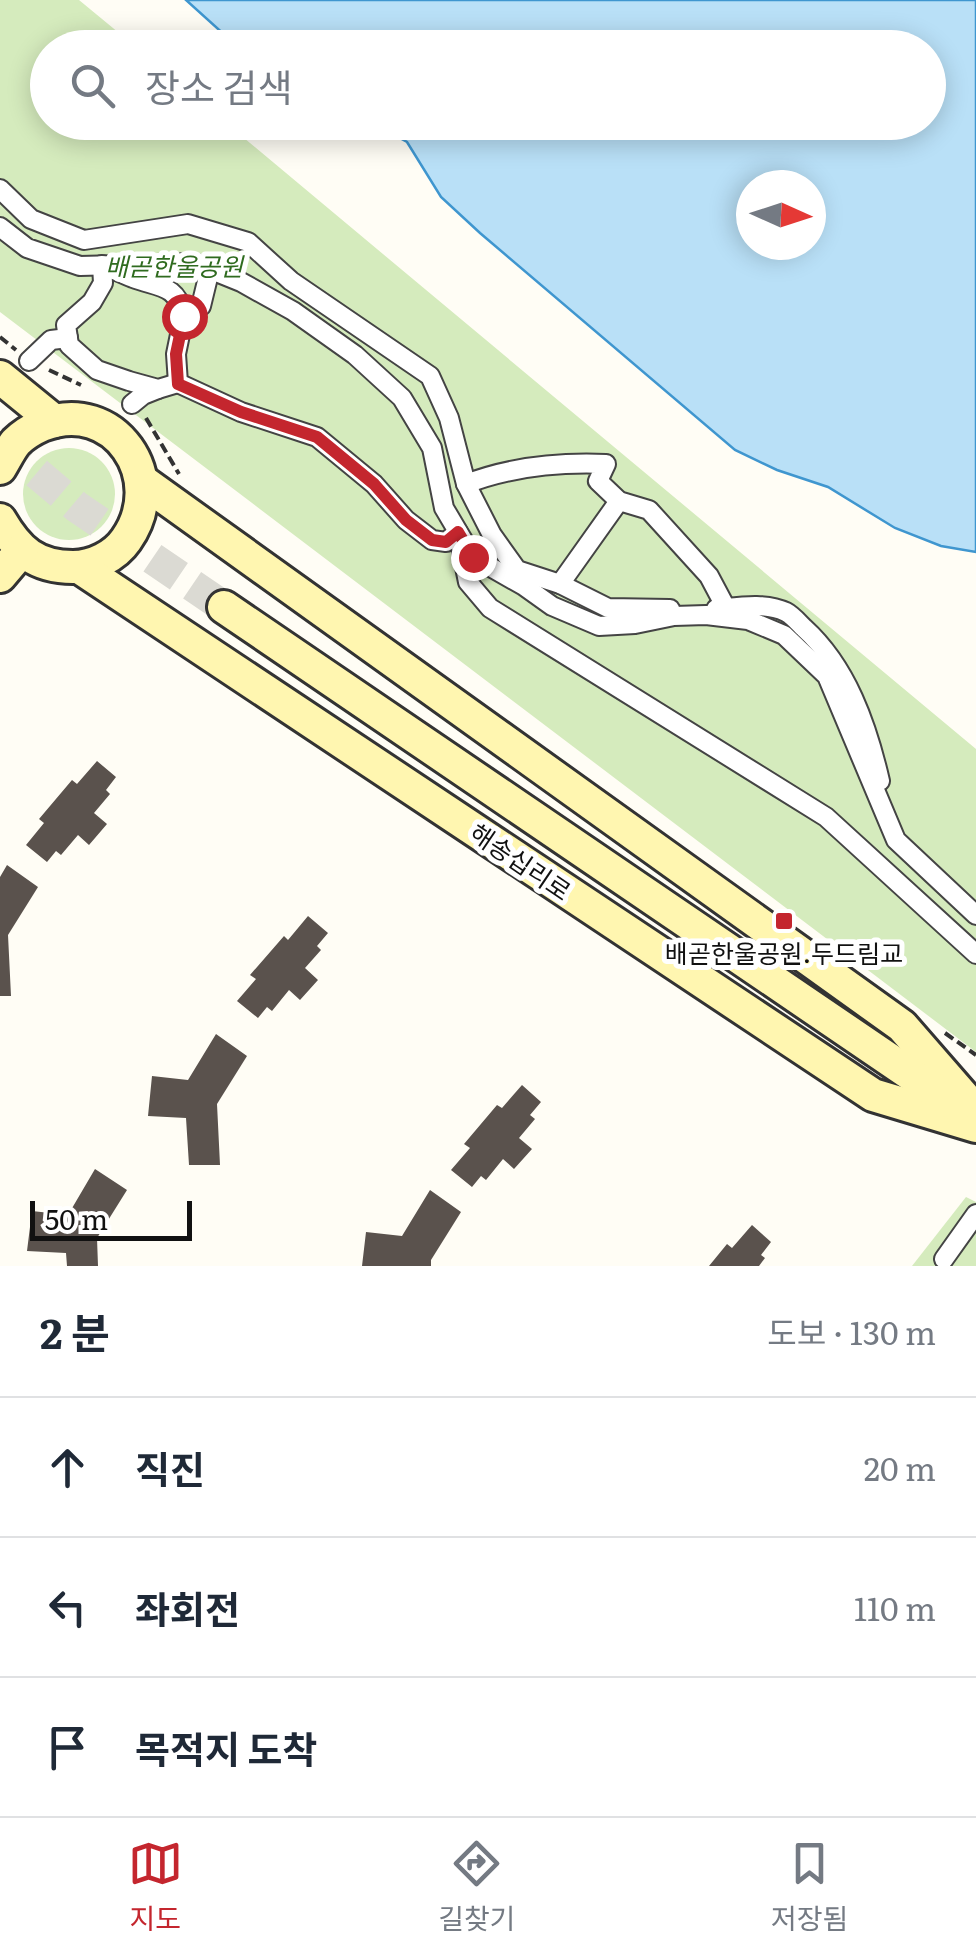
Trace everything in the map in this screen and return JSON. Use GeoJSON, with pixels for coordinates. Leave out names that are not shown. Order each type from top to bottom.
{"type":"FeatureCollection","features":[{"type":"Feature","properties":{"kind":"main road"},"geometry":{"type":"LineString","coordinates":[[0,377],[54,420]]}},
{"type":"Feature","properties":{"kind":"main road"},"geometry":{"type":"LineString","coordinates":[[0,468],[16,442],[30,430],[54,420],[78,420],[100,426],[120,440],[134,458],[142,481],[142,504],[135,527],[122,546],[102,560],[80,568]]}},
{"type":"Feature","properties":{"kind":"main road"},"geometry":{"type":"LineString","coordinates":[[142,481],[902,1026],[976,1111]]}},
{"type":"Feature","properties":{"kind":"main road"},"geometry":{"type":"LineString","coordinates":[[0,520],[22,550],[0,576]]}},
{"type":"Feature","properties":{"kind":"main road","name":"해송십리로"},"geometry":{"type":"LineString","coordinates":[[22,550],[31,558],[54,566],[80,568],[873,1095],[976,1122]]}},
{"type":"Feature","properties":{"kind":"main road","name":"해송십리로"},"geometry":{"type":"LineString","coordinates":[[224,606],[976,1122]]}},
{"type":"Feature","properties":{"kind":"street"},"geometry":{"type":"LineString","coordinates":[[0,189],[31,219],[84,240],[188,224],[248,242],[292,280],[430,376],[449,418],[466,484],[492,535],[517,570],[560,584],[608,608],[708,610],[754,606],[787,612],[824,646],[847,684],[871,744],[891,828]]}},
{"type":"Feature","properties":{"kind":"street"},"geometry":{"type":"LineString","coordinates":[[0,226],[27,248],[80,266],[194,263],[241,282],[293,311],[355,355],[402,398],[432,448],[444,508],[473,557],[552,606],[599,626],[706,615],[748,620],[784,635],[827,676],[896,840],[976,915]]}},
{"type":"Feature","properties":{"kind":"street"},"geometry":{"type":"LineString","coordinates":[[102,264],[167,288],[177,296],[184,316],[176,354],[178,384]]}},
{"type":"Feature","properties":{"kind":"street"},"geometry":{"type":"LineString","coordinates":[[102,264],[103,283],[92,302],[66,325],[69,345],[97,370],[158,389]]}},
{"type":"Feature","properties":{"kind":"street"},"geometry":{"type":"LineString","coordinates":[[184,316],[201,306],[210,270]]}},
{"type":"Feature","properties":{"kind":"street"},"geometry":{"type":"LineString","coordinates":[[30,361],[51,340],[68,338]]}},
{"type":"Feature","properties":{"kind":"street"},"geometry":{"type":"LineString","coordinates":[[132,404],[143,395],[178,384],[241,412],[317,437],[374,484],[406,520],[432,540],[446,542],[458,532]]}},
{"type":"Feature","properties":{"kind":"street"},"geometry":{"type":"LineString","coordinates":[[466,484],[530,467],[606,464],[598,481],[619,502],[658,514],[709,576],[726,608]]}},
{"type":"Feature","properties":{"kind":"street"},"geometry":{"type":"LineString","coordinates":[[560,584],[619,502]]}},
{"type":"Feature","properties":{"kind":"street"},"geometry":{"type":"LineString","coordinates":[[458,532],[468,582],[490,608],[826,817],[976,954]]}},
{"type":"Feature","properties":{"kind":"street"},"geometry":{"type":"LineString","coordinates":[[944,1259],[976,1214]]}},
{"type":"Feature","properties":{"kind":"green space","name":"배곧한울공원"},"geometry":{"type":"Polygon","coordinates":[[[0,0],[79,0],[115,30],[30,30],[30,140],[246,140],[976,749],[976,1052],[0,312],[0,0]]]}},
{"type":"Feature","properties":{"kind":"green space"},"geometry":{"type":"Polygon","coordinates":[[[69,448],[87,452],[101,462],[111,476],[115,494],[111,512],[101,526],[87,536],[69,540],[51,536],[37,526],[27,512],[23,494],[27,476],[37,462],[51,452],[69,448]]]}},
{"type":"Feature","properties":{"kind":"green space"},"geometry":{"type":"Polygon","coordinates":[[[966,1197],[976,1202],[976,1266],[912,1266],[966,1197]]]}},
{"type":"Feature","properties":{"kind":"water"},"geometry":{"type":"Polygon","coordinates":[[[186,0],[976,0],[976,552],[941,546],[895,528],[828,487],[777,470],[735,450],[441,197],[403,140],[946,140],[946,30],[219,30],[186,0]]]}},
{"type":"Feature","properties":{"kind":"building"},"geometry":{"type":"Polygon","coordinates":[[[97,761],[116,777],[106,790],[110,794],[94,813],[107,824],[89,845],[78,835],[61,855],[56,851],[47,862],[26,845],[44,823],[39,819],[72,780],[77,784],[97,761]]]}},
{"type":"Feature","properties":{"kind":"building"},"geometry":{"type":"Polygon","coordinates":[[[7,865],[38,887],[8,935],[11,996],[0,996],[0,877],[7,865]]]}},
{"type":"Feature","properties":{"kind":"building"},"geometry":{"type":"Polygon","coordinates":[[[308,916],[328,933],[317,946],[321,950],[305,968],[318,980],[300,1000],[289,990],[272,1011],[267,1007],[258,1018],[237,1001],[256,979],[250,975],[284,936],[288,940],[308,916]]]}},
{"type":"Feature","properties":{"kind":"building"},"geometry":{"type":"Polygon","coordinates":[[[216,1034],[247,1056],[217,1104],[220,1165],[189,1165],[186,1118],[148,1116],[152,1076],[188,1080],[216,1034]]]}},
{"type":"Feature","properties":{"kind":"building"},"geometry":{"type":"Polygon","coordinates":[[[522,1085],[541,1102],[530,1115],[535,1119],[519,1138],[532,1149],[514,1169],[503,1159],[486,1180],[481,1176],[472,1187],[451,1170],[470,1148],[464,1144],[497,1105],[502,1108],[522,1085]]]}},
{"type":"Feature","properties":{"kind":"building"},"geometry":{"type":"Polygon","coordinates":[[[95,1169],[127,1190],[97,1238],[98,1266],[67,1266],[66,1253],[27,1251],[32,1211],[68,1215],[95,1169]]]}},
{"type":"Feature","properties":{"kind":"building"},"geometry":{"type":"Polygon","coordinates":[[[430,1190],[461,1212],[431,1266],[362,1266],[366,1232],[402,1236],[430,1190]]]}},
{"type":"Feature","properties":{"kind":"building"},"geometry":{"type":"Polygon","coordinates":[[[752,1225],[771,1242],[761,1255],[765,1258],[759,1266],[709,1266],[727,1244],[732,1248],[752,1225]]]}},
{"type":"Feature","properties":{"kind":"tunnel"},"geometry":{"type":"LineString","coordinates":[[0,442],[77,507],[224,607]]}},
{"type":"Feature","properties":{"kind":"place","name":"배곧한울공원.두드림교"},"geometry":{"type":"Point","coordinates":[784,921]}},
{"type":"Feature","properties":{"kind":"route"},"geometry":{"type":"LineString","coordinates":[[184,316],[176,354],[178,384],[241,412],[317,437],[374,484],[406,520],[432,540],[446,542],[458,532],[473,557]]}}]}
